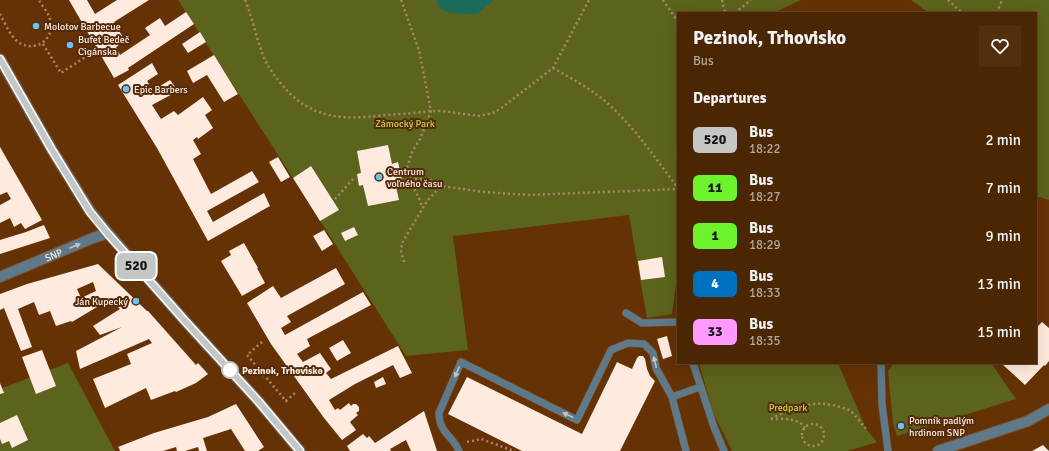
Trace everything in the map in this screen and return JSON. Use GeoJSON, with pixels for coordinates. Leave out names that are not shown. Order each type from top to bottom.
{"type":"FeatureCollection","features":[{"type":"Feature","properties":{"kind":"street"},"geometry":{"type":"LineString","coordinates":[[0,59],[90,212],[185,321],[259,402],[300,451]]}},
{"type":"Feature","properties":{"kind":"street","name":"SNP"},"geometry":{"type":"LineString","coordinates":[[0,277],[93,238],[108,234]]}},
{"type":"Feature","properties":{"kind":"street"},"geometry":{"type":"LineString","coordinates":[[938,451],[1028,421],[1049,409]]}},
{"type":"Feature","properties":{"kind":"lane"},"geometry":{"type":"LineString","coordinates":[[626,313],[642,323],[677,322]]}},
{"type":"Feature","properties":{"kind":"lane"},"geometry":{"type":"LineString","coordinates":[[460,451],[457,445],[448,437],[439,421],[439,413],[461,362],[577,420],[611,350],[628,343],[644,344],[653,353],[656,368],[672,397],[686,451]]}},
{"type":"Feature","properties":{"kind":"lane"},"geometry":{"type":"LineString","coordinates":[[693,364],[714,427],[724,451]]}},
{"type":"Feature","properties":{"kind":"lane"},"geometry":{"type":"LineString","coordinates":[[881,364],[882,404],[888,451]]}},
{"type":"Feature","properties":{"kind":"lane"},"geometry":{"type":"LineString","coordinates":[[672,397],[700,387]]}},
{"type":"Feature","properties":{"kind":"path"},"geometry":{"type":"LineString","coordinates":[[0,14],[14,38],[21,44],[34,46],[43,44],[48,38],[51,28],[50,18],[39,0]]}},
{"type":"Feature","properties":{"kind":"path"},"geometry":{"type":"LineString","coordinates":[[245,0],[267,64],[286,89],[303,105],[322,114],[354,118],[431,111],[478,116],[493,113],[537,82],[553,68],[588,0]]}},
{"type":"Feature","properties":{"kind":"path"},"geometry":{"type":"LineString","coordinates":[[401,0],[419,50],[431,111],[420,139],[412,152],[407,168],[410,179],[423,208]]}},
{"type":"Feature","properties":{"kind":"path"},"geometry":{"type":"LineString","coordinates":[[663,0],[677,21]]}},
{"type":"Feature","properties":{"kind":"path"},"geometry":{"type":"LineString","coordinates":[[722,0],[725,12]]}},
{"type":"Feature","properties":{"kind":"path"},"geometry":{"type":"LineString","coordinates":[[735,12],[751,0]]}},
{"type":"Feature","properties":{"kind":"path"},"geometry":{"type":"LineString","coordinates":[[948,0],[961,12]]}},
{"type":"Feature","properties":{"kind":"path"},"geometry":{"type":"LineString","coordinates":[[997,12],[1002,0]]}},
{"type":"Feature","properties":{"kind":"path"},"geometry":{"type":"LineString","coordinates":[[43,44],[61,73],[90,54]]}},
{"type":"Feature","properties":{"kind":"path"},"geometry":{"type":"LineString","coordinates":[[553,68],[591,91],[615,111],[626,122],[677,187]]}},
{"type":"Feature","properties":{"kind":"path"},"geometry":{"type":"LineString","coordinates":[[335,199],[354,178]]}},
{"type":"Feature","properties":{"kind":"path"},"geometry":{"type":"LineString","coordinates":[[410,179],[423,179],[434,181],[441,186],[484,192],[529,195],[677,188]]}},
{"type":"Feature","properties":{"kind":"path"},"geometry":{"type":"LineString","coordinates":[[404,262],[401,251],[402,243],[423,208],[441,186]]}},
{"type":"Feature","properties":{"kind":"path"},"geometry":{"type":"LineString","coordinates":[[262,342],[247,355],[286,401],[296,392]]}},
{"type":"Feature","properties":{"kind":"path"},"geometry":{"type":"LineString","coordinates":[[805,428],[797,420],[770,419],[800,406],[830,404],[848,410],[866,429]]}},
{"type":"Feature","properties":{"kind":"path"},"geometry":{"type":"LineString","coordinates":[[814,425],[820,428],[824,434],[820,443],[813,446],[804,441],[802,434],[805,428],[814,425]]}},
{"type":"Feature","properties":{"kind":"path"},"geometry":{"type":"LineString","coordinates":[[481,439],[514,451]]}},
{"type":"Feature","properties":{"kind":"green space","name":"Zámocký Park"},"geometry":{"type":"Polygon","coordinates":[[[178,0],[801,0],[775,12],[677,12],[677,276],[672,314],[647,318],[629,215],[453,236],[468,350],[406,356],[178,0]]]}},
{"type":"Feature","properties":{"kind":"green space"},"geometry":{"type":"Polygon","coordinates":[[[911,0],[1049,0],[1049,200],[1037,196],[1037,12],[928,12],[911,0]]]}},
{"type":"Feature","properties":{"kind":"green space"},"geometry":{"type":"Polygon","coordinates":[[[68,363],[115,451],[0,451],[0,389],[68,363]]]}},
{"type":"Feature","properties":{"kind":"green space","name":"Predpark"},"geometry":{"type":"Polygon","coordinates":[[[699,364],[838,364],[866,429],[877,442],[848,451],[732,451],[713,412],[699,364]]]}},
{"type":"Feature","properties":{"kind":"green space"},"geometry":{"type":"Polygon","coordinates":[[[893,364],[992,364],[1016,399],[897,436],[893,423],[888,371],[893,364]]]}},
{"type":"Feature","properties":{"kind":"water"},"geometry":{"type":"Polygon","coordinates":[[[436,0],[494,0],[477,14],[468,14],[447,12],[438,6],[436,0]]]}},
{"type":"Feature","properties":{"kind":"building"},"geometry":{"type":"Polygon","coordinates":[[[69,0],[87,0],[95,14],[117,0],[149,0],[114,22],[125,41],[116,47],[120,55],[150,35],[145,28],[160,18],[165,26],[186,12],[194,24],[128,68],[129,70],[114,78],[69,0]]]}},
{"type":"Feature","properties":{"kind":"building"},"geometry":{"type":"Polygon","coordinates":[[[200,32],[206,42],[188,53],[182,44],[200,32]]]}},
{"type":"Feature","properties":{"kind":"building"},"geometry":{"type":"Polygon","coordinates":[[[214,55],[238,94],[224,102],[207,75],[193,83],[187,71],[214,55]]]}},
{"type":"Feature","properties":{"kind":"building"},"geometry":{"type":"Polygon","coordinates":[[[152,63],[158,74],[147,81],[149,84],[141,89],[145,95],[170,80],[178,91],[152,105],[161,119],[174,111],[178,115],[203,97],[212,110],[205,115],[213,128],[198,139],[197,137],[193,140],[201,154],[193,159],[211,194],[252,171],[259,182],[207,211],[213,222],[264,193],[270,206],[208,241],[157,148],[118,85],[152,63]]]}},
{"type":"Feature","properties":{"kind":"building","name":"Centrum voľného času"},"geometry":{"type":"Polygon","coordinates":[[[388,145],[392,164],[398,162],[402,180],[395,182],[399,200],[368,206],[363,185],[359,186],[357,174],[361,173],[357,151],[388,145]]]}},
{"type":"Feature","properties":{"kind":"building"},"geometry":{"type":"Polygon","coordinates":[[[0,147],[42,220],[25,229],[21,223],[14,227],[10,218],[0,223],[0,205],[11,199],[7,192],[0,195],[0,147]]]}},
{"type":"Feature","properties":{"kind":"building"},"geometry":{"type":"Polygon","coordinates":[[[278,157],[290,177],[281,182],[269,162],[278,157]]]}},
{"type":"Feature","properties":{"kind":"building"},"geometry":{"type":"Polygon","coordinates":[[[311,166],[339,210],[320,221],[293,178],[311,166]]]}},
{"type":"Feature","properties":{"kind":"building"},"geometry":{"type":"Polygon","coordinates":[[[44,225],[50,238],[0,254],[0,240],[44,225]]]}},
{"type":"Feature","properties":{"kind":"building"},"geometry":{"type":"Polygon","coordinates":[[[354,227],[358,235],[345,241],[341,233],[354,227]]]}},
{"type":"Feature","properties":{"kind":"building"},"geometry":{"type":"Polygon","coordinates":[[[324,230],[333,244],[322,251],[313,236],[324,230]]]}},
{"type":"Feature","properties":{"kind":"building"},"geometry":{"type":"Polygon","coordinates":[[[244,243],[265,283],[242,296],[221,261],[231,255],[229,251],[244,243]]]}},
{"type":"Feature","properties":{"kind":"building"},"geometry":{"type":"Polygon","coordinates":[[[662,257],[665,277],[641,280],[638,261],[662,257]]]}},
{"type":"Feature","properties":{"kind":"building"},"geometry":{"type":"Polygon","coordinates":[[[98,264],[148,311],[196,365],[198,363],[208,374],[196,383],[176,392],[175,391],[151,400],[146,388],[105,408],[93,379],[131,364],[127,354],[152,343],[149,339],[80,369],[76,351],[122,327],[100,335],[93,326],[120,309],[112,301],[103,306],[102,304],[72,322],[71,321],[56,326],[50,311],[39,315],[34,302],[18,309],[32,347],[21,351],[4,308],[0,310],[0,294],[27,284],[98,264]],[[93,282],[77,289],[81,298],[96,291],[93,282]]]}},
{"type":"Feature","properties":{"kind":"building"},"geometry":{"type":"Polygon","coordinates":[[[336,268],[345,284],[287,316],[291,322],[281,328],[285,335],[363,292],[371,305],[307,339],[310,346],[297,354],[303,362],[320,353],[331,369],[326,373],[331,379],[398,346],[412,373],[400,378],[393,365],[355,384],[329,400],[335,410],[338,408],[340,410],[349,403],[351,406],[356,404],[359,407],[359,411],[356,413],[358,415],[350,422],[356,430],[342,440],[324,418],[271,344],[247,303],[273,286],[281,298],[336,268]]]}},
{"type":"Feature","properties":{"kind":"building"},"geometry":{"type":"Polygon","coordinates":[[[1042,322],[1049,328],[1049,361],[1025,385],[1002,364],[1037,364],[1037,327],[1042,322]]]}},
{"type":"Feature","properties":{"kind":"building"},"geometry":{"type":"Polygon","coordinates":[[[667,336],[672,356],[663,359],[657,339],[667,336]]]}},
{"type":"Feature","properties":{"kind":"building"},"geometry":{"type":"Polygon","coordinates":[[[343,340],[351,353],[337,361],[329,348],[343,340]]]}},
{"type":"Feature","properties":{"kind":"building"},"geometry":{"type":"Polygon","coordinates":[[[42,350],[56,386],[36,394],[22,357],[42,350]]]}},
{"type":"Feature","properties":{"kind":"building"},"geometry":{"type":"Polygon","coordinates":[[[639,356],[643,356],[645,359],[650,376],[655,381],[620,451],[522,451],[448,414],[467,377],[582,434],[617,362],[632,369],[639,356]]]}},
{"type":"Feature","properties":{"kind":"building"},"geometry":{"type":"Polygon","coordinates":[[[383,377],[386,384],[376,388],[374,382],[383,377]]]}},
{"type":"Feature","properties":{"kind":"building"},"geometry":{"type":"Polygon","coordinates":[[[0,383],[4,393],[0,394],[0,383]]]}},
{"type":"Feature","properties":{"kind":"building"},"geometry":{"type":"Polygon","coordinates":[[[236,404],[264,447],[258,451],[245,451],[231,429],[203,438],[207,451],[199,451],[198,447],[185,451],[177,451],[176,447],[163,451],[120,451],[118,447],[154,433],[208,417],[236,404]]]}},
{"type":"Feature","properties":{"kind":"building"},"geometry":{"type":"Polygon","coordinates":[[[424,411],[437,451],[411,451],[406,440],[390,449],[391,451],[350,451],[347,446],[363,434],[367,438],[369,436],[375,443],[424,411]]]}},
{"type":"Feature","properties":{"kind":"building"},"geometry":{"type":"Polygon","coordinates":[[[17,415],[28,440],[12,448],[9,441],[2,444],[0,439],[0,423],[17,415]]]}},
{"type":"Feature","properties":{"kind":"building"},"geometry":{"type":"Polygon","coordinates":[[[1043,445],[1049,451],[1032,451],[1043,445]]]}},
{"type":"Feature","properties":{"kind":"bus line","name":"520"},"geometry":{"type":"LineString","coordinates":[[0,59],[52,150],[90,212],[185,321],[259,402],[300,451]]}},
{"type":"Feature","properties":{"kind":"place","name":"Molotov Barbecue"},"geometry":{"type":"Point","coordinates":[36,26]}},
{"type":"Feature","properties":{"kind":"place","name":"Bufet Bedeč Cigánska"},"geometry":{"type":"Point","coordinates":[70,45]}},
{"type":"Feature","properties":{"kind":"place","name":"Epic Barbers"},"geometry":{"type":"Point","coordinates":[126,89]}},
{"type":"Feature","properties":{"kind":"place","name":"Centrum voľného času"},"geometry":{"type":"Point","coordinates":[379,177]}},
{"type":"Feature","properties":{"kind":"place","name":"Ján Kupecký"},"geometry":{"type":"Point","coordinates":[136,301]}},
{"type":"Feature","properties":{"kind":"place","name":"Pezinok, Trhovisko"},"geometry":{"type":"Point","coordinates":[230,370]}},
{"type":"Feature","properties":{"kind":"place","name":"Pomník padlým hrdinom SNP"},"geometry":{"type":"Point","coordinates":[901,426]}}]}
